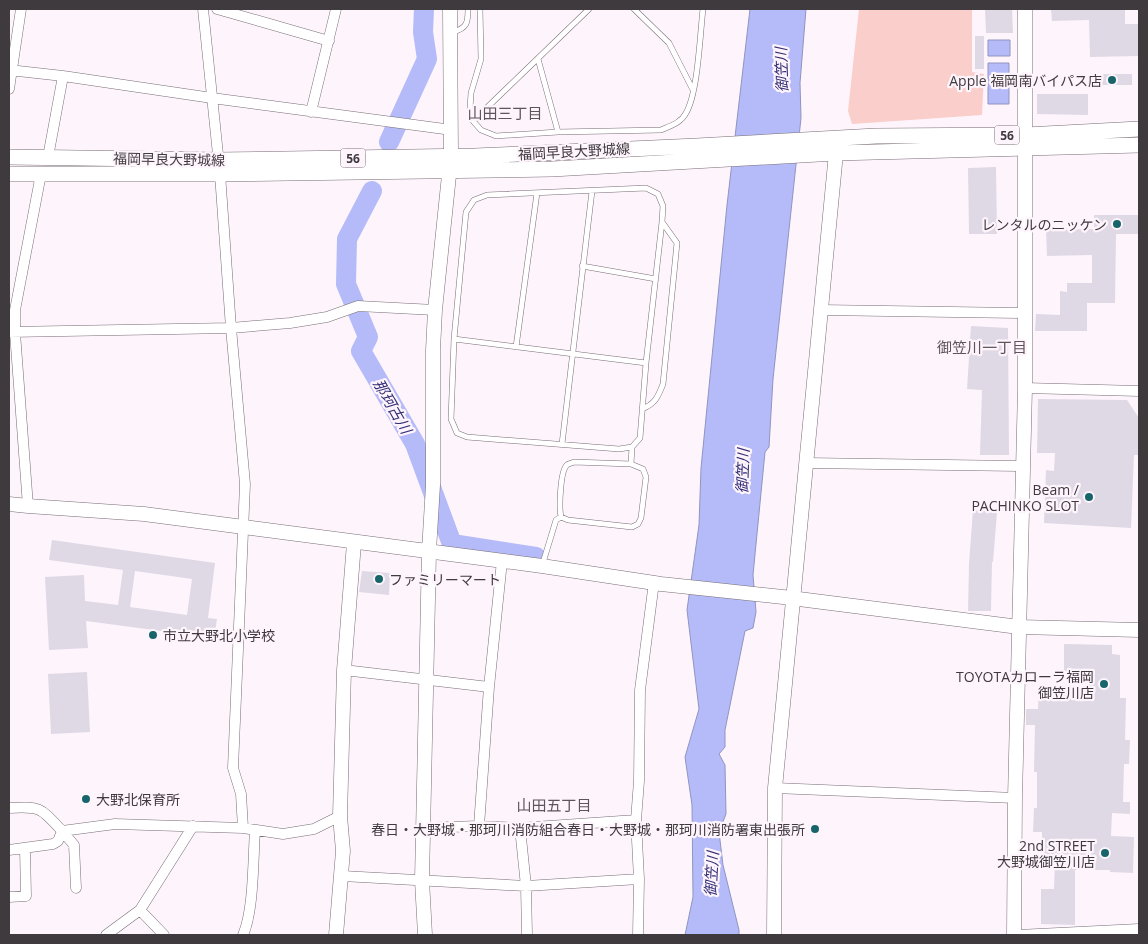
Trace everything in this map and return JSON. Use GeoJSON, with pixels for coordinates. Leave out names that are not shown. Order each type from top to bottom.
{"type":"FeatureCollection","features":[{"type":"Feature","properties":{"kind":"main road","name":"福岡早良大野城線"},"geometry":{"type":"LineString","coordinates":[[9,174],[219,167],[450,163],[696,154],[878,153],[1026,142],[1139,129]]}},
{"type":"Feature","properties":{"kind":"main road","name":"福岡早良大野城線"},"geometry":{"type":"LineString","coordinates":[[696,154],[876,136],[1139,145]]}},
{"type":"Feature","properties":{"kind":"main road","name":"福岡早良大野城線"},"geometry":{"type":"LineString","coordinates":[[9,157],[48,157],[219,167]]}},
{"type":"Feature","properties":{"kind":"street"},"geometry":{"type":"LineString","coordinates":[[9,89],[10,71],[21,9]]}},
{"type":"Feature","properties":{"kind":"street"},"geometry":{"type":"LineString","coordinates":[[203,9],[219,167],[230,328],[246,484],[233,768],[241,794],[243,828]]}},
{"type":"Feature","properties":{"kind":"street"},"geometry":{"type":"LineString","coordinates":[[218,9],[329,41]]}},
{"type":"Feature","properties":{"kind":"street"},"geometry":{"type":"LineString","coordinates":[[311,112],[336,9]]}},
{"type":"Feature","properties":{"kind":"street"},"geometry":{"type":"LineString","coordinates":[[425,935],[422,880],[429,551],[433,485],[433,350],[452,130],[450,9]]}},
{"type":"Feature","properties":{"kind":"street"},"geometry":{"type":"LineString","coordinates":[[1025,9],[1025,388],[1016,798],[1016,935],[1139,929]]}},
{"type":"Feature","properties":{"kind":"street"},"geometry":{"type":"LineString","coordinates":[[10,71],[63,76],[311,112],[452,130]]}},
{"type":"Feature","properties":{"kind":"street"},"geometry":{"type":"LineString","coordinates":[[48,157],[63,76]]}},
{"type":"Feature","properties":{"kind":"street"},"geometry":{"type":"LineString","coordinates":[[774,935],[775,788],[788,598],[806,463],[836,153]]}},
{"type":"Feature","properties":{"kind":"street"},"geometry":{"type":"LineString","coordinates":[[28,506],[12,332],[41,174]]}},
{"type":"Feature","properties":{"kind":"street"},"geometry":{"type":"LineString","coordinates":[[12,332],[230,328],[290,323],[327,317],[358,306],[435,310]]}},
{"type":"Feature","properties":{"kind":"street"},"geometry":{"type":"LineString","coordinates":[[821,310],[1025,313]]}},
{"type":"Feature","properties":{"kind":"street"},"geometry":{"type":"LineString","coordinates":[[1025,388],[1139,390]]}},
{"type":"Feature","properties":{"kind":"street"},"geometry":{"type":"LineString","coordinates":[[806,463],[1023,466]]}},
{"type":"Feature","properties":{"kind":"street"},"geometry":{"type":"LineString","coordinates":[[9,504],[144,514],[658,583],[1019,627],[1139,630]]}},
{"type":"Feature","properties":{"kind":"street"},"geometry":{"type":"LineString","coordinates":[[336,935],[343,851],[340,816],[344,670],[354,542]]}},
{"type":"Feature","properties":{"kind":"street"},"geometry":{"type":"LineString","coordinates":[[479,826],[489,687],[502,561]]}},
{"type":"Feature","properties":{"kind":"street"},"geometry":{"type":"LineString","coordinates":[[638,935],[639,879],[636,820],[639,781],[640,690],[658,583]]}},
{"type":"Feature","properties":{"kind":"street"},"geometry":{"type":"LineString","coordinates":[[344,670],[489,687]]}},
{"type":"Feature","properties":{"kind":"street"},"geometry":{"type":"LineString","coordinates":[[775,788],[1016,798]]}},
{"type":"Feature","properties":{"kind":"street"},"geometry":{"type":"LineString","coordinates":[[9,808],[32,806],[44,811],[74,845],[76,888]]}},
{"type":"Feature","properties":{"kind":"street"},"geometry":{"type":"LineString","coordinates":[[62,831],[115,824],[243,828],[283,834],[314,829],[340,816]]}},
{"type":"Feature","properties":{"kind":"street"},"geometry":{"type":"LineString","coordinates":[[423,828],[479,826],[520,828],[636,820]]}},
{"type":"Feature","properties":{"kind":"street"},"geometry":{"type":"LineString","coordinates":[[106,935],[140,910],[192,826]]}},
{"type":"Feature","properties":{"kind":"street"},"geometry":{"type":"LineString","coordinates":[[520,828],[526,886],[527,935]]}},
{"type":"Feature","properties":{"kind":"street"},"geometry":{"type":"LineString","coordinates":[[243,935],[249,909],[255,830]]}},
{"type":"Feature","properties":{"kind":"street"},"geometry":{"type":"LineString","coordinates":[[9,850],[53,844],[58,841],[62,831]]}},
{"type":"Feature","properties":{"kind":"street"},"geometry":{"type":"LineString","coordinates":[[9,897],[26,896],[25,848]]}},
{"type":"Feature","properties":{"kind":"street"},"geometry":{"type":"LineString","coordinates":[[342,876],[526,886],[639,879]]}},
{"type":"Feature","properties":{"kind":"street"},"geometry":{"type":"LineString","coordinates":[[140,910],[164,935]]}},
{"type":"Feature","properties":{"kind":"lane"},"geometry":{"type":"LineString","coordinates":[[450,32],[462,29],[468,20],[468,9]]}},
{"type":"Feature","properties":{"kind":"lane"},"geometry":{"type":"LineString","coordinates":[[480,9],[481,60],[471,93],[470,109],[473,121],[481,130],[496,136],[558,132],[661,130],[676,124],[686,114],[694,91],[702,9]]}},
{"type":"Feature","properties":{"kind":"lane"},"geometry":{"type":"LineString","coordinates":[[473,121],[589,9]]}},
{"type":"Feature","properties":{"kind":"lane"},"geometry":{"type":"LineString","coordinates":[[634,9],[669,43],[694,91]]}},
{"type":"Feature","properties":{"kind":"lane"},"geometry":{"type":"LineString","coordinates":[[538,59],[558,132]]}},
{"type":"Feature","properties":{"kind":"lane"},"geometry":{"type":"LineString","coordinates":[[631,464],[632,447],[640,438],[646,363],[662,222],[663,206],[658,194],[646,188],[487,195],[474,200],[466,212],[454,339],[451,418],[457,433],[468,437],[619,449],[632,447]]}},
{"type":"Feature","properties":{"kind":"lane"},"geometry":{"type":"LineString","coordinates":[[562,444],[592,191]]}},
{"type":"Feature","properties":{"kind":"lane"},"geometry":{"type":"LineString","coordinates":[[516,347],[537,193]]}},
{"type":"Feature","properties":{"kind":"lane"},"geometry":{"type":"LineString","coordinates":[[642,409],[652,405],[659,396],[663,384],[677,243],[662,222]]}},
{"type":"Feature","properties":{"kind":"lane"},"geometry":{"type":"LineString","coordinates":[[582,266],[656,279]]}},
{"type":"Feature","properties":{"kind":"lane"},"geometry":{"type":"LineString","coordinates":[[454,339],[646,363]]}},
{"type":"Feature","properties":{"kind":"lane"},"geometry":{"type":"LineString","coordinates":[[574,462],[631,464],[643,468],[646,477],[641,518],[638,524],[632,527],[568,520],[561,517],[563,471],[567,465],[574,462]]}},
{"type":"Feature","properties":{"kind":"lane"},"geometry":{"type":"LineString","coordinates":[[542,566],[556,520],[561,517]]}},
{"type":"Feature","properties":{"kind":"shaded area"},"geometry":{"type":"Polygon","coordinates":[[[859,9],[972,9],[972,72],[984,74],[982,115],[852,124],[848,111],[859,9]]]}},
{"type":"Feature","properties":{"kind":"water","name":"御笠川"},"geometry":{"type":"Polygon","coordinates":[[[750,9],[806,9],[800,83],[801,118],[773,379],[769,447],[765,452],[753,575],[756,612],[753,628],[745,631],[725,730],[725,747],[719,754],[725,765],[726,814],[719,832],[723,865],[739,935],[685,935],[693,897],[692,805],[685,757],[699,709],[687,610],[699,525],[701,468],[727,205],[750,9]]]}},
{"type":"Feature","properties":{"kind":"water"},"geometry":{"type":"Polygon","coordinates":[[[988,40],[1010,40],[1010,56],[988,56],[988,40]]]}},
{"type":"Feature","properties":{"kind":"water"},"geometry":{"type":"Polygon","coordinates":[[[988,63],[1009,63],[1009,104],[988,104],[988,63]]]}},
{"type":"Feature","properties":{"kind":"building"},"geometry":{"type":"Polygon","coordinates":[[[985,9],[1012,9],[1013,33],[986,33],[985,9]]]}},
{"type":"Feature","properties":{"kind":"building"},"geometry":{"type":"Polygon","coordinates":[[[1051,9],[1125,9],[1125,24],[1139,24],[1139,56],[1090,57],[1089,20],[1052,21],[1051,9]]]}},
{"type":"Feature","properties":{"kind":"building"},"geometry":{"type":"Polygon","coordinates":[[[975,36],[984,36],[984,69],[975,69],[975,36]]]}},
{"type":"Feature","properties":{"kind":"building","name":"Apple 福岡南バイパス店"},"geometry":{"type":"Polygon","coordinates":[[[1092,74],[1132,74],[1132,85],[1092,85],[1092,74]]]}},
{"type":"Feature","properties":{"kind":"building"},"geometry":{"type":"Polygon","coordinates":[[[1037,94],[1088,94],[1088,115],[1037,114],[1037,94]]]}},
{"type":"Feature","properties":{"kind":"building"},"geometry":{"type":"Polygon","coordinates":[[[996,167],[997,234],[969,234],[968,168],[996,167]]]}},
{"type":"Feature","properties":{"kind":"building"},"geometry":{"type":"Polygon","coordinates":[[[1094,215],[1139,215],[1139,234],[1116,234],[1115,303],[1087,303],[1087,331],[1035,331],[1036,314],[1060,315],[1060,291],[1067,292],[1067,283],[1092,283],[1092,255],[1047,256],[1046,230],[1094,229],[1094,215]]]}},
{"type":"Feature","properties":{"kind":"building"},"geometry":{"type":"Polygon","coordinates":[[[971,326],[1008,328],[1009,455],[980,455],[982,390],[967,389],[971,326]]]}},
{"type":"Feature","properties":{"kind":"building"},"geometry":{"type":"Polygon","coordinates":[[[1038,399],[1127,400],[1139,418],[1139,455],[1134,455],[1131,528],[1044,523],[1046,470],[1054,471],[1055,453],[1037,453],[1038,399]]]}},
{"type":"Feature","properties":{"kind":"building"},"geometry":{"type":"Polygon","coordinates":[[[973,510],[997,512],[992,562],[991,611],[968,611],[973,510]]]}},
{"type":"Feature","properties":{"kind":"building"},"geometry":{"type":"Polygon","coordinates":[[[52,540],[215,563],[208,618],[217,619],[214,638],[86,621],[88,648],[49,650],[45,577],[84,575],[85,601],[118,605],[123,570],[49,560],[52,540]],[[135,571],[130,607],[187,615],[192,579],[135,571]]]}},
{"type":"Feature","properties":{"kind":"building"},"geometry":{"type":"Polygon","coordinates":[[[362,571],[390,573],[389,595],[359,592],[362,571]]]}},
{"type":"Feature","properties":{"kind":"building"},"geometry":{"type":"Polygon","coordinates":[[[1064,644],[1112,645],[1112,654],[1120,655],[1120,698],[1126,698],[1125,740],[1130,740],[1129,764],[1124,764],[1123,802],[1130,802],[1130,814],[1112,813],[1111,836],[1134,837],[1133,873],[1110,872],[1110,870],[1075,870],[1075,925],[1041,924],[1041,889],[1054,889],[1055,856],[1042,856],[1042,832],[1033,832],[1034,808],[1037,808],[1037,772],[1034,772],[1035,725],[1026,725],[1026,709],[1038,709],[1039,687],[1088,689],[1088,671],[1064,671],[1064,644]]]}},
{"type":"Feature","properties":{"kind":"building"},"geometry":{"type":"Polygon","coordinates":[[[87,672],[90,732],[51,734],[48,674],[87,672]]]}},
{"type":"Feature","properties":{"kind":"waterway","name":"那珂古川"},"geometry":{"type":"LineString","coordinates":[[389,142],[427,59],[423,32],[424,9]]}},
{"type":"Feature","properties":{"kind":"waterway","name":"那珂古川"},"geometry":{"type":"LineString","coordinates":[[372,191],[347,239],[346,284],[368,337],[361,351],[415,444],[452,544],[536,557]]}},
{"type":"Feature","properties":{"kind":"place","name":"Apple 福岡南バイパス店"},"geometry":{"type":"Point","coordinates":[1112,80]}},
{"type":"Feature","properties":{"kind":"place","name":"レンタルのニッケン"},"geometry":{"type":"Point","coordinates":[1117,224]}},
{"type":"Feature","properties":{"kind":"place","name":"Beam / PACHINKO SLOT"},"geometry":{"type":"Point","coordinates":[1089,497]}},
{"type":"Feature","properties":{"kind":"place","name":"ファミリーマート"},"geometry":{"type":"Point","coordinates":[379,579]}},
{"type":"Feature","properties":{"kind":"place","name":"市立大野北小学校"},"geometry":{"type":"Point","coordinates":[153,635]}},
{"type":"Feature","properties":{"kind":"place","name":"TOYOTAカローラ福岡 御笠川店"},"geometry":{"type":"Point","coordinates":[1104,684]}},
{"type":"Feature","properties":{"kind":"place","name":"大野北保育所"},"geometry":{"type":"Point","coordinates":[86,799]}},
{"type":"Feature","properties":{"kind":"place","name":"春日・大野城・那珂川消防組合春日・大野城・那珂川消防署東出張所"},"geometry":{"type":"Point","coordinates":[815,829]}},
{"type":"Feature","properties":{"kind":"place","name":"2nd STREET 大野城御笠川店"},"geometry":{"type":"Point","coordinates":[1105,853]}},
{"type":"Feature","properties":{"kind":"district","name":"山田三丁目"},"geometry":{"type":"Point","coordinates":[505,113]}},
{"type":"Feature","properties":{"kind":"district","name":"御笠川一丁目"},"geometry":{"type":"Point","coordinates":[982,347]}},
{"type":"Feature","properties":{"kind":"district","name":"山田五丁目"},"geometry":{"type":"Point","coordinates":[554,805]}}]}
